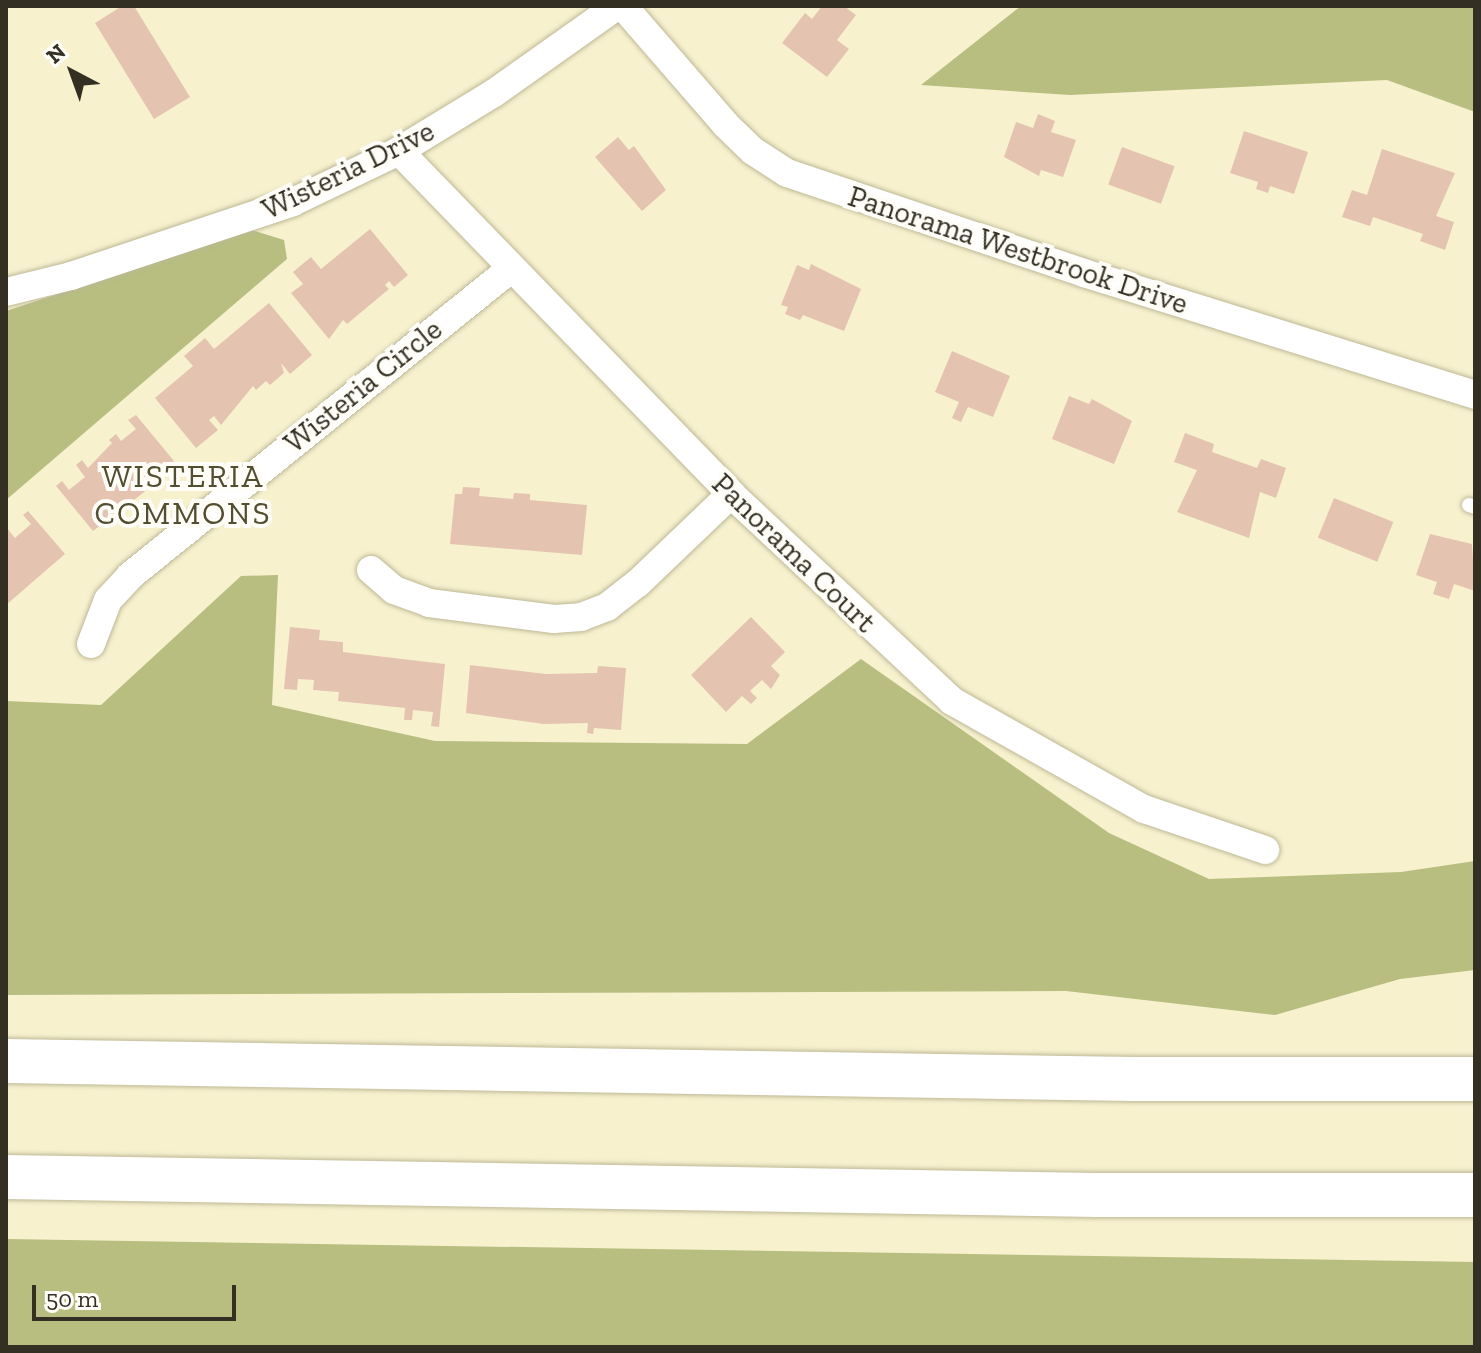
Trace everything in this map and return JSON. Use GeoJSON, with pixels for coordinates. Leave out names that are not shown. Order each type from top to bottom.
{"type":"FeatureCollection","features":[{"type":"Feature","properties":{"kind":"highway"},"geometry":{"type":"LineString","coordinates":[[6,1061],[1133,1079],[1475,1079]]}},
{"type":"Feature","properties":{"kind":"highway"},"geometry":{"type":"LineString","coordinates":[[6,1177],[1081,1195],[1475,1195]]}},
{"type":"Feature","properties":{"kind":"street","name":"Wisteria Drive"},"geometry":{"type":"LineString","coordinates":[[6,292],[71,276],[293,202],[399,151],[494,93],[620,6]]}},
{"type":"Feature","properties":{"kind":"street","name":"Panorama Westbrook Drive"},"geometry":{"type":"LineString","coordinates":[[620,6],[726,125],[753,151],[787,173],[1084,273],[1475,395]]}},
{"type":"Feature","properties":{"kind":"street","name":"Panorama Court"},"geometry":{"type":"LineString","coordinates":[[399,151],[731,494],[952,701],[1144,809],[1265,850]]}},
{"type":"Feature","properties":{"kind":"street","name":"Wisteria Circle"},"geometry":{"type":"LineString","coordinates":[[91,644],[108,600],[130,576],[510,269]]}},
{"type":"Feature","properties":{"kind":"street"},"geometry":{"type":"LineString","coordinates":[[371,570],[394,590],[429,603],[554,619],[581,617],[607,607],[638,583],[731,494]]}},
{"type":"Feature","properties":{"kind":"green space"},"geometry":{"type":"Polygon","coordinates":[[[1021,6],[1475,6],[1475,112],[1387,80],[1070,95],[921,85],[1021,6]]]}},
{"type":"Feature","properties":{"kind":"green space"},"geometry":{"type":"Polygon","coordinates":[[[252,230],[284,240],[287,259],[6,500],[6,311],[252,230]]]}},
{"type":"Feature","properties":{"kind":"green space"},"geometry":{"type":"Polygon","coordinates":[[[278,575],[272,705],[435,741],[747,744],[861,659],[1109,833],[1209,879],[1401,872],[1475,861],[1475,970],[1400,979],[1275,1015],[1066,991],[6,995],[6,701],[101,705],[241,576],[278,575]]]}},
{"type":"Feature","properties":{"kind":"green space"},"geometry":{"type":"Polygon","coordinates":[[[6,1239],[1475,1262],[1475,1347],[6,1347],[6,1239]]]}},
{"type":"Feature","properties":{"kind":"building"},"geometry":{"type":"Polygon","coordinates":[[[122,6],[134,6],[190,97],[154,119],[95,23],[122,6]]]}},
{"type":"Feature","properties":{"kind":"building"},"geometry":{"type":"Polygon","coordinates":[[[822,6],[844,6],[856,15],[837,40],[849,49],[827,77],[782,43],[805,13],[812,19],[822,6]]]}},
{"type":"Feature","properties":{"kind":"building"},"geometry":{"type":"Polygon","coordinates":[[[1038,114],[1055,121],[1051,132],[1076,140],[1063,177],[1041,170],[1039,176],[1004,157],[1016,122],[1033,128],[1038,114]]]}},
{"type":"Feature","properties":{"kind":"building"},"geometry":{"type":"Polygon","coordinates":[[[1244,131],[1308,152],[1294,194],[1270,186],[1268,193],[1256,189],[1258,182],[1230,173],[1244,131]]]}},
{"type":"Feature","properties":{"kind":"building"},"geometry":{"type":"Polygon","coordinates":[[[618,137],[629,150],[634,146],[666,190],[642,211],[595,157],[618,137]]]}},
{"type":"Feature","properties":{"kind":"building"},"geometry":{"type":"Polygon","coordinates":[[[1122,147],[1175,166],[1161,204],[1108,185],[1122,147]]]}},
{"type":"Feature","properties":{"kind":"building"},"geometry":{"type":"Polygon","coordinates":[[[1382,149],[1455,173],[1436,216],[1454,222],[1445,250],[1420,241],[1423,234],[1373,217],[1370,226],[1342,217],[1352,190],[1367,195],[1382,149]]]}},
{"type":"Feature","properties":{"kind":"building"},"geometry":{"type":"Polygon","coordinates":[[[370,229],[408,275],[394,287],[389,281],[385,285],[389,289],[347,324],[343,320],[329,339],[291,293],[303,284],[293,272],[311,257],[321,269],[370,229]]]}},
{"type":"Feature","properties":{"kind":"building"},"geometry":{"type":"Polygon","coordinates":[[[811,264],[861,289],[844,331],[803,315],[800,320],[785,314],[788,307],[781,305],[797,265],[809,270],[811,264]]]}},
{"type":"Feature","properties":{"kind":"building"},"geometry":{"type":"Polygon","coordinates":[[[269,303],[312,355],[290,374],[281,363],[284,373],[270,385],[266,381],[256,390],[253,386],[221,425],[214,416],[209,420],[218,430],[196,448],[155,398],[193,366],[184,356],[205,338],[214,349],[269,303]]]}},
{"type":"Feature","properties":{"kind":"building"},"geometry":{"type":"Polygon","coordinates":[[[952,351],[1010,376],[993,417],[968,407],[961,422],[952,418],[959,402],[935,392],[952,351]]]}},
{"type":"Feature","properties":{"kind":"building"},"geometry":{"type":"Polygon","coordinates":[[[1069,396],[1089,404],[1092,399],[1132,421],[1114,464],[1052,439],[1069,396]]]}},
{"type":"Feature","properties":{"kind":"building"},"geometry":{"type":"Polygon","coordinates":[[[136,415],[174,461],[153,478],[156,483],[93,531],[56,486],[62,481],[69,490],[85,477],[76,465],[82,460],[88,468],[112,443],[109,440],[116,434],[121,441],[136,429],[128,420],[136,415]]]}},
{"type":"Feature","properties":{"kind":"building"},"geometry":{"type":"Polygon","coordinates":[[[1185,433],[1214,444],[1212,452],[1257,468],[1261,459],[1286,468],[1276,498],[1260,492],[1249,538],[1177,512],[1197,470],[1174,462],[1185,433]]]}},
{"type":"Feature","properties":{"kind":"building"},"geometry":{"type":"Polygon","coordinates":[[[463,487],[480,488],[479,496],[513,499],[514,493],[530,494],[530,500],[587,505],[582,555],[450,544],[455,494],[462,494],[463,487]]]}},
{"type":"Feature","properties":{"kind":"building"},"geometry":{"type":"Polygon","coordinates":[[[1334,498],[1393,522],[1377,562],[1318,538],[1334,498]]]}},
{"type":"Feature","properties":{"kind":"building"},"geometry":{"type":"Polygon","coordinates":[[[28,511],[65,554],[6,605],[6,527],[15,538],[31,524],[23,515],[28,511]]]}},
{"type":"Feature","properties":{"kind":"building"},"geometry":{"type":"Polygon","coordinates":[[[1430,534],[1472,544],[1475,591],[1454,584],[1449,599],[1433,594],[1437,582],[1416,575],[1430,534]]]}},
{"type":"Feature","properties":{"kind":"building"},"geometry":{"type":"Polygon","coordinates":[[[751,617],[785,652],[771,666],[780,675],[771,689],[762,680],[750,691],[757,698],[751,704],[742,696],[726,712],[691,675],[751,617]]]}},
{"type":"Feature","properties":{"kind":"building"},"geometry":{"type":"Polygon","coordinates":[[[290,627],[320,630],[319,640],[343,642],[343,652],[445,664],[439,727],[431,726],[433,712],[413,710],[412,720],[404,720],[405,708],[338,701],[339,692],[313,690],[314,680],[298,679],[297,690],[284,689],[290,627]]]}},
{"type":"Feature","properties":{"kind":"building"},"geometry":{"type":"Polygon","coordinates":[[[470,665],[546,674],[597,673],[598,666],[626,668],[621,730],[594,728],[593,734],[587,733],[588,723],[544,724],[466,713],[470,665]]]}},
{"type":"Feature","properties":{"kind":"district","name":"WISTERIA COMMONS"},"geometry":{"type":"Point","coordinates":[183,496]}}]}
